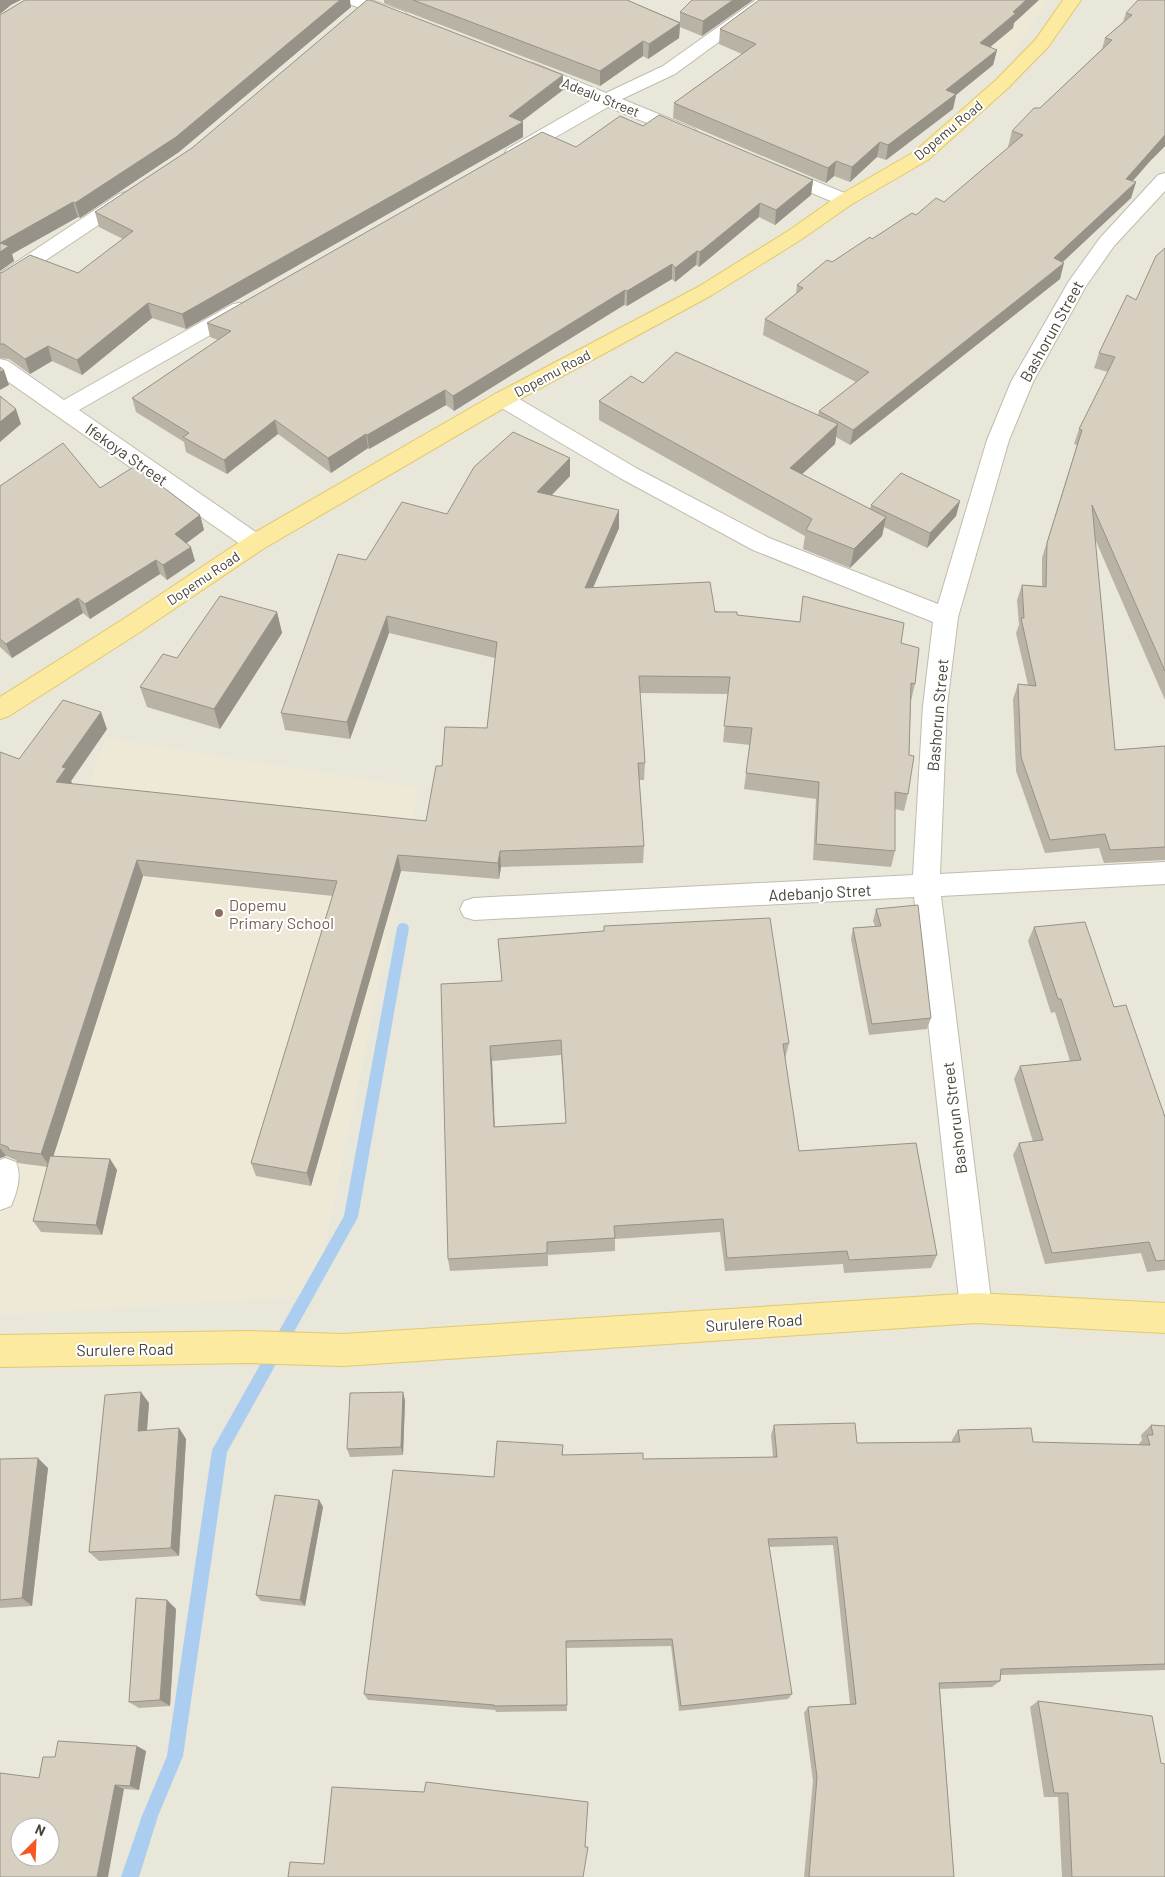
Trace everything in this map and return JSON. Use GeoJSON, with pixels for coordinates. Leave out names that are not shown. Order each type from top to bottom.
{"type":"FeatureCollection","features":[{"type":"Feature","properties":{"kind":"main road","name":"Dopemu Road"},"geometry":{"type":"LineString","coordinates":[[0,709],[131,626],[255,543],[503,399],[705,291],[794,235],[845,200],[921,156],[1002,84],[1042,43],[1072,0]]}},
{"type":"Feature","properties":{"kind":"main road","name":"Surulere Road"},"geometry":{"type":"LineString","coordinates":[[0,1351],[250,1347],[343,1350],[976,1308],[1165,1318]]}},
{"type":"Feature","properties":{"kind":"street"},"geometry":{"type":"LineString","coordinates":[[496,163],[608,99],[669,70],[767,0]]}},
{"type":"Feature","properties":{"kind":"street"},"geometry":{"type":"LineString","coordinates":[[363,5],[414,22]]}},
{"type":"Feature","properties":{"kind":"street","name":"Adealu Street"},"geometry":{"type":"LineString","coordinates":[[507,58],[708,142]]}},
{"type":"Feature","properties":{"kind":"street"},"geometry":{"type":"LineString","coordinates":[[763,165],[845,200]]}},
{"type":"Feature","properties":{"kind":"street","name":"Bashorun Street"},"geometry":{"type":"LineString","coordinates":[[976,1308],[926,886],[935,706],[946,617],[998,440],[1022,382],[1076,285],[1107,242],[1165,179]]}},
{"type":"Feature","properties":{"kind":"street"},"geometry":{"type":"LineString","coordinates":[[0,282],[138,190]]}},
{"type":"Feature","properties":{"kind":"street"},"geometry":{"type":"LineString","coordinates":[[63,410],[254,301]]}},
{"type":"Feature","properties":{"kind":"street","name":"Ifekoya Street"},"geometry":{"type":"LineString","coordinates":[[0,366],[255,543]]}},
{"type":"Feature","properties":{"kind":"street"},"geometry":{"type":"LineString","coordinates":[[503,399],[628,473],[761,544],[946,617]]}},
{"type":"Feature","properties":{"kind":"street","name":"Adebanjo Stret"},"geometry":{"type":"LineString","coordinates":[[474,909],[1165,873]]}},
{"type":"Feature","properties":{"kind":"shaded area"},"geometry":{"type":"Polygon","coordinates":[[[0,0],[1165,0],[1165,1877],[0,1877],[0,0]]]}},
{"type":"Feature","properties":{"kind":"shaded area"},"geometry":{"type":"Polygon","coordinates":[[[852,0],[1047,0],[1006,62],[852,0]]]}},
{"type":"Feature","properties":{"kind":"shaded area","name":"Dopemu Primary School"},"geometry":{"type":"Polygon","coordinates":[[[106,738],[419,788],[315,1296],[0,1315],[0,1038],[106,738]]]}},
{"type":"Feature","properties":{"kind":"building"},"geometry":{"type":"Polygon","coordinates":[[[25,0],[340,0],[176,137],[75,203],[73,202],[0,243],[0,15],[25,0]]]}},
{"type":"Feature","properties":{"kind":"building"},"geometry":{"type":"Polygon","coordinates":[[[367,0],[563,75],[509,116],[523,122],[182,314],[148,303],[77,360],[48,346],[25,359],[4,344],[0,344],[0,273],[30,255],[78,273],[133,231],[95,212],[192,148],[367,0]]]}},
{"type":"Feature","properties":{"kind":"building"},"geometry":{"type":"Polygon","coordinates":[[[413,0],[627,0],[680,23],[649,44],[643,41],[600,71],[413,0]]]}},
{"type":"Feature","properties":{"kind":"building"},"geometry":{"type":"Polygon","coordinates":[[[692,0],[733,0],[703,21],[680,12],[692,0]]]}},
{"type":"Feature","properties":{"kind":"building"},"geometry":{"type":"Polygon","coordinates":[[[759,0],[1026,0],[1013,12],[1016,13],[980,43],[997,50],[946,90],[956,94],[888,145],[880,142],[852,167],[836,161],[828,168],[674,103],[756,44],[720,29],[759,0]]]}},
{"type":"Feature","properties":{"kind":"building"},"geometry":{"type":"Polygon","coordinates":[[[1138,0],[1165,0],[1165,135],[1126,179],[1136,182],[1054,258],[1064,263],[853,430],[819,411],[869,372],[765,319],[803,288],[797,285],[827,260],[832,262],[912,213],[916,215],[936,198],[944,202],[1023,135],[1012,131],[1034,108],[1040,108],[1112,40],[1105,38],[1132,15],[1126,13],[1138,0]]]}},
{"type":"Feature","properties":{"kind":"building"},"geometry":{"type":"Polygon","coordinates":[[[659,115],[813,180],[776,210],[760,203],[700,252],[697,251],[675,268],[672,264],[627,291],[625,290],[453,396],[445,390],[366,434],[328,458],[275,420],[224,460],[183,437],[189,433],[132,398],[231,331],[207,323],[542,132],[576,147],[620,116],[643,126],[659,115]]]}},
{"type":"Feature","properties":{"kind":"building"},"geometry":{"type":"Polygon","coordinates":[[[0,243],[9,246],[0,252],[0,243]]]}},
{"type":"Feature","properties":{"kind":"building"},"geometry":{"type":"Polygon","coordinates":[[[1165,248],[1165,671],[1092,505],[1115,750],[1165,746],[1165,847],[1110,850],[1105,834],[1050,840],[1021,757],[1018,684],[1036,686],[1021,618],[1024,618],[1022,585],[1046,587],[1047,543],[1082,430],[1079,429],[1115,357],[1099,353],[1127,295],[1136,300],[1156,256],[1165,248]]]}},
{"type":"Feature","properties":{"kind":"building"},"geometry":{"type":"Polygon","coordinates":[[[676,352],[838,424],[790,468],[886,517],[854,549],[806,530],[812,519],[599,401],[631,376],[643,383],[676,352]]]}},
{"type":"Feature","properties":{"kind":"building"},"geometry":{"type":"Polygon","coordinates":[[[0,396],[16,409],[0,422],[0,396]]]}},
{"type":"Feature","properties":{"kind":"building"},"geometry":{"type":"Polygon","coordinates":[[[513,432],[570,458],[537,492],[619,510],[585,588],[710,582],[715,612],[737,612],[737,615],[800,622],[803,596],[904,623],[901,643],[919,648],[915,684],[911,683],[909,755],[914,756],[908,794],[895,792],[895,851],[816,844],[819,782],[746,773],[752,728],[724,726],[730,677],[639,676],[645,763],[638,763],[644,846],[500,851],[498,863],[398,855],[307,1173],[251,1163],[337,881],[137,860],[41,1154],[9,1150],[8,1147],[0,1144],[0,752],[19,759],[63,700],[101,712],[62,767],[66,768],[56,782],[426,821],[436,766],[442,766],[445,727],[487,728],[497,642],[387,616],[347,722],[281,713],[338,554],[366,560],[402,502],[447,514],[474,467],[513,432]]]}},
{"type":"Feature","properties":{"kind":"building"},"geometry":{"type":"Polygon","coordinates":[[[63,443],[100,488],[135,466],[200,515],[175,534],[191,547],[163,565],[156,560],[85,604],[78,598],[6,644],[0,639],[0,486],[63,443]]]}},
{"type":"Feature","properties":{"kind":"building"},"geometry":{"type":"Polygon","coordinates":[[[901,473],[960,501],[930,533],[871,505],[901,473]]]}},
{"type":"Feature","properties":{"kind":"building"},"geometry":{"type":"Polygon","coordinates":[[[220,596],[277,612],[214,709],[140,687],[163,654],[177,658],[220,596]]]}},
{"type":"Feature","properties":{"kind":"building"},"geometry":{"type":"Polygon","coordinates":[[[918,905],[931,1018],[872,1024],[853,928],[881,926],[876,909],[918,905]]]}},
{"type":"Feature","properties":{"kind":"building"},"geometry":{"type":"Polygon","coordinates":[[[770,918],[789,1043],[783,1044],[799,1151],[916,1143],[937,1255],[849,1260],[847,1251],[727,1258],[723,1219],[614,1226],[615,1238],[547,1242],[547,1253],[448,1259],[441,984],[502,981],[498,939],[604,931],[604,926],[770,918]],[[561,1040],[490,1046],[494,1127],[566,1123],[561,1040]]]}},
{"type":"Feature","properties":{"kind":"building"},"geometry":{"type":"Polygon","coordinates":[[[1085,922],[1114,1007],[1126,1005],[1165,1117],[1165,1260],[1156,1261],[1149,1242],[1052,1253],[1019,1143],[1043,1140],[1020,1066],[1081,1060],[1034,927],[1085,922]]]}},
{"type":"Feature","properties":{"kind":"building"},"geometry":{"type":"Polygon","coordinates":[[[50,1156],[110,1159],[96,1225],[33,1221],[50,1156]]]}},
{"type":"Feature","properties":{"kind":"building"},"geometry":{"type":"Polygon","coordinates":[[[141,1392],[138,1431],[179,1428],[171,1548],[89,1552],[105,1395],[141,1392]]]}},
{"type":"Feature","properties":{"kind":"building"},"geometry":{"type":"Polygon","coordinates":[[[403,1392],[401,1447],[347,1449],[350,1393],[403,1392]]]}},
{"type":"Feature","properties":{"kind":"building"},"geometry":{"type":"Polygon","coordinates":[[[855,1423],[857,1443],[960,1442],[958,1430],[1031,1428],[1033,1442],[1150,1445],[1147,1435],[1153,1435],[1151,1425],[1165,1426],[1165,1664],[1001,1669],[1000,1681],[939,1683],[954,1877],[809,1877],[817,1777],[808,1707],[856,1704],[837,1537],[768,1539],[792,1694],[681,1706],[672,1639],[566,1641],[567,1705],[494,1706],[364,1694],[393,1470],[494,1477],[497,1441],[563,1445],[562,1455],[643,1453],[643,1459],[777,1457],[774,1425],[855,1423]]]}},
{"type":"Feature","properties":{"kind":"building"},"geometry":{"type":"Polygon","coordinates":[[[38,1458],[22,1598],[0,1600],[0,1459],[38,1458]]]}},
{"type":"Feature","properties":{"kind":"building"},"geometry":{"type":"Polygon","coordinates":[[[275,1495],[319,1500],[300,1600],[256,1595],[275,1495]]]}},
{"type":"Feature","properties":{"kind":"building"},"geometry":{"type":"Polygon","coordinates":[[[136,1598],[167,1600],[160,1700],[129,1702],[136,1598]]]}},
{"type":"Feature","properties":{"kind":"building"},"geometry":{"type":"Polygon","coordinates":[[[1038,1701],[1152,1716],[1161,1763],[1165,1764],[1165,1877],[1072,1877],[1068,1793],[1054,1793],[1038,1701]]]}},
{"type":"Feature","properties":{"kind":"building"},"geometry":{"type":"Polygon","coordinates":[[[58,1741],[137,1746],[130,1786],[115,1785],[97,1877],[0,1877],[0,1773],[39,1778],[43,1757],[55,1757],[58,1741]]]}},
{"type":"Feature","properties":{"kind":"building"},"geometry":{"type":"Polygon","coordinates":[[[426,1782],[588,1802],[585,1847],[588,1847],[583,1877],[288,1877],[290,1862],[324,1864],[332,1787],[424,1792],[426,1782]]]}},
{"type":"Feature","properties":{"kind":"waterway"},"geometry":{"type":"LineString","coordinates":[[130,1877],[150,1816],[175,1756],[220,1450],[351,1217],[403,928]]}},
{"type":"Feature","properties":{"kind":"place","name":"Dopemu Primary School"},"geometry":{"type":"Point","coordinates":[219,913]}}]}
